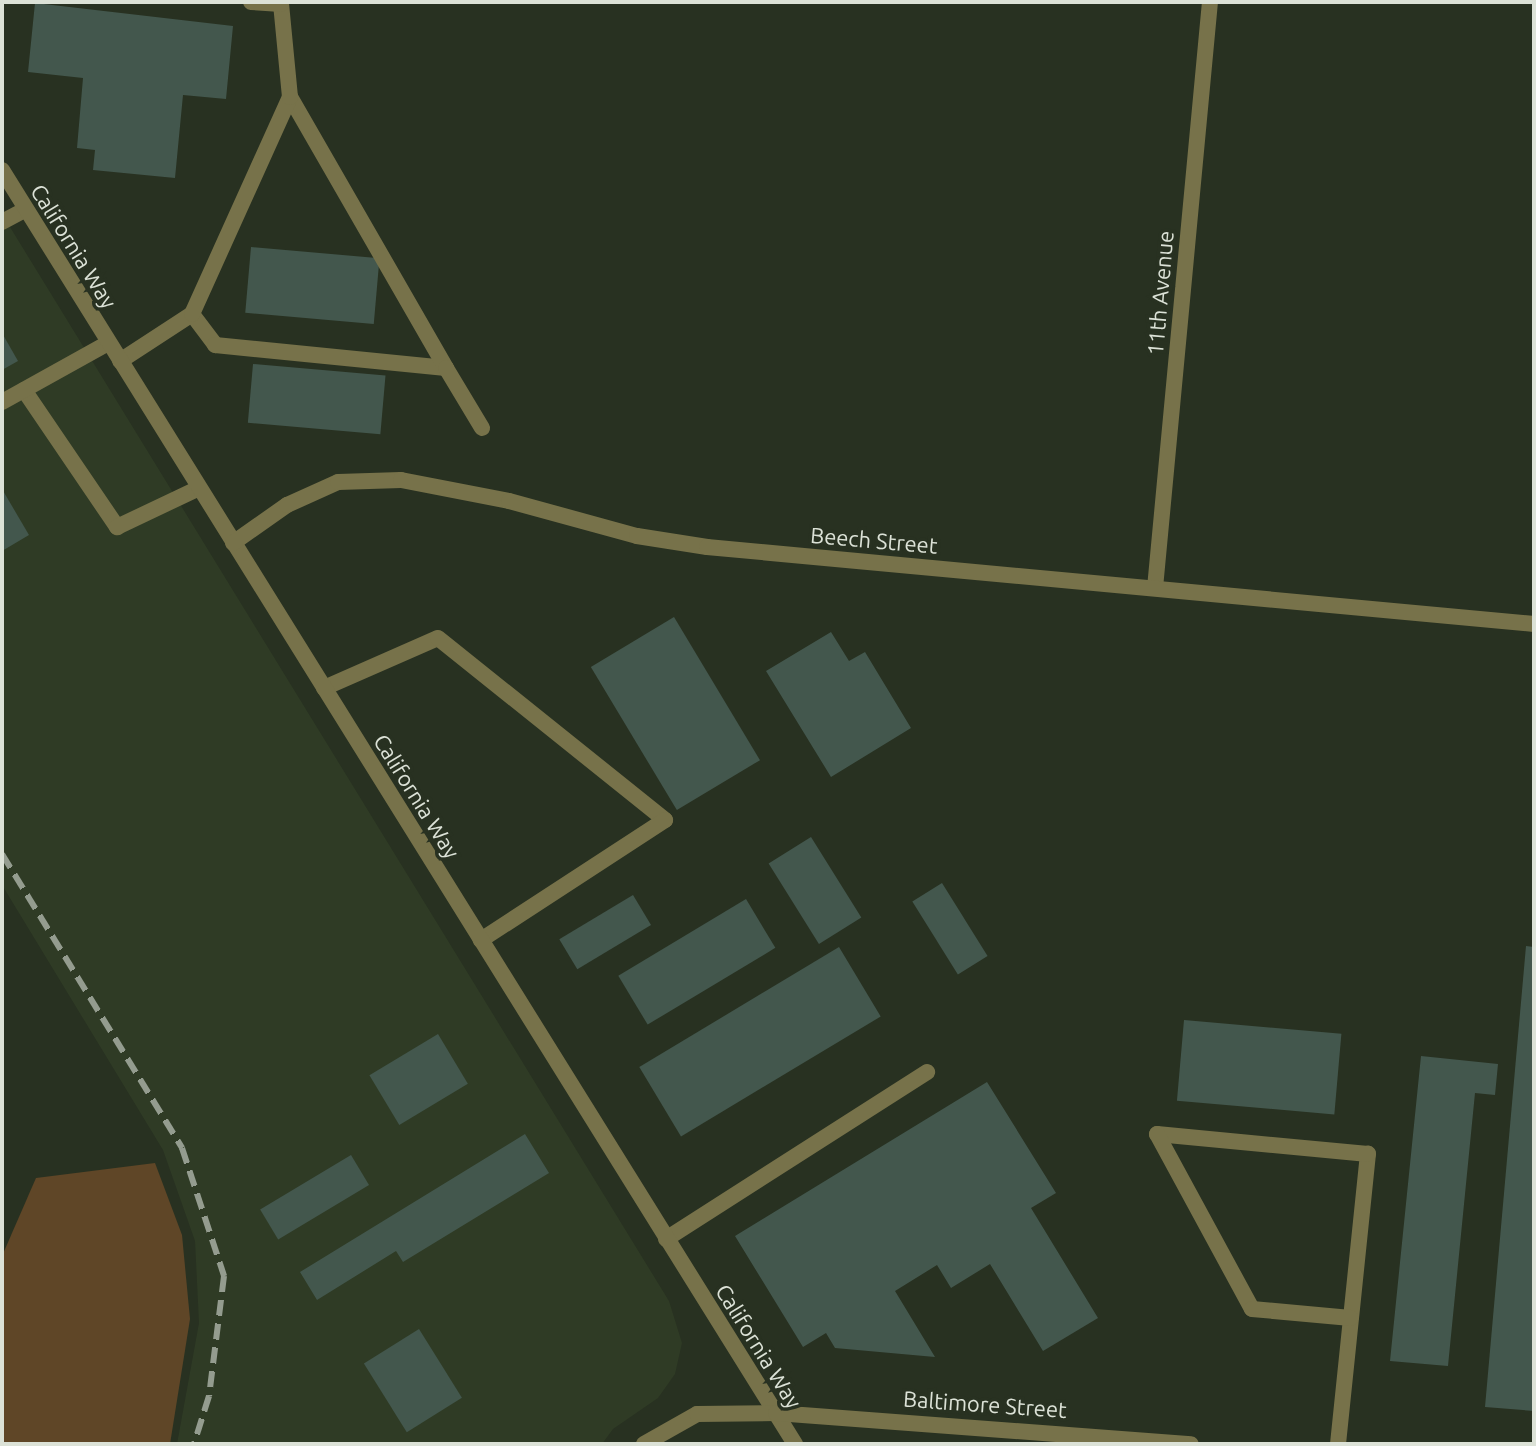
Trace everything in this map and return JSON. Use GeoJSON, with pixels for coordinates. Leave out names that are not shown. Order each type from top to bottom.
{"type":"FeatureCollection","features":[{"type":"Feature","properties":{"kind":"street"},"geometry":{"type":"LineString","coordinates":[[251,2],[281,4],[290,97],[482,428]]}},
{"type":"Feature","properties":{"kind":"street","name":"11th Avenue"},"geometry":{"type":"LineString","coordinates":[[1155,588],[1210,2]]}},
{"type":"Feature","properties":{"kind":"street"},"geometry":{"type":"LineString","coordinates":[[120,361],[192,314],[290,97]]}},
{"type":"Feature","properties":{"kind":"street","name":"California Way"},"geometry":{"type":"LineString","coordinates":[[2,170],[795,1444]]}},
{"type":"Feature","properties":{"kind":"street"},"geometry":{"type":"LineString","coordinates":[[2,222],[25,210]]}},
{"type":"Feature","properties":{"kind":"street"},"geometry":{"type":"LineString","coordinates":[[192,314],[215,345],[446,368]]}},
{"type":"Feature","properties":{"kind":"street"},"geometry":{"type":"LineString","coordinates":[[2,402],[108,343]]}},
{"type":"Feature","properties":{"kind":"street"},"geometry":{"type":"LineString","coordinates":[[24,390],[117,527],[199,488]]}},
{"type":"Feature","properties":{"kind":"street","name":"Beech Street"},"geometry":{"type":"LineString","coordinates":[[233,543],[287,505],[338,482],[401,480],[509,501],[637,536],[707,547],[1534,624]]}},
{"type":"Feature","properties":{"kind":"street"},"geometry":{"type":"LineString","coordinates":[[324,688],[438,638],[665,820],[481,940]]}},
{"type":"Feature","properties":{"kind":"street"},"geometry":{"type":"LineString","coordinates":[[666,1239],[927,1072]]}},
{"type":"Feature","properties":{"kind":"street"},"geometry":{"type":"LineString","coordinates":[[1338,1444],[1368,1154],[1157,1134],[1252,1309],[1351,1318]]}},
{"type":"Feature","properties":{"kind":"street"},"geometry":{"type":"LineString","coordinates":[[644,1444],[697,1414],[776,1413]]}},
{"type":"Feature","properties":{"kind":"street","name":"Baltimore Street"},"geometry":{"type":"LineString","coordinates":[[776,1413],[1191,1444]]}},
{"type":"Feature","properties":{"kind":"shaded area"},"geometry":{"type":"Polygon","coordinates":[[[2,214],[669,1301],[682,1343],[675,1374],[658,1398],[613,1429],[602,1444],[177,1444],[199,1323],[195,1241],[163,1150],[2,885],[2,214]]]}},
{"type":"Feature","properties":{"kind":"shaded area"},"geometry":{"type":"Polygon","coordinates":[[[155,1163],[182,1235],[190,1319],[170,1444],[2,1444],[2,1256],[36,1178],[155,1163]]]}},
{"type":"Feature","properties":{"kind":"building"},"geometry":{"type":"Polygon","coordinates":[[[35,3],[233,26],[226,99],[183,95],[175,178],[93,170],[95,150],[77,148],[83,78],[28,72],[35,3]]]}},
{"type":"Feature","properties":{"kind":"building"},"geometry":{"type":"Polygon","coordinates":[[[251,247],[380,258],[374,324],[245,313],[251,247]]]}},
{"type":"Feature","properties":{"kind":"building"},"geometry":{"type":"Polygon","coordinates":[[[2,333],[18,361],[2,370],[2,333]]]}},
{"type":"Feature","properties":{"kind":"building"},"geometry":{"type":"Polygon","coordinates":[[[253,364],[385,376],[380,434],[248,423],[253,364]]]}},
{"type":"Feature","properties":{"kind":"building"},"geometry":{"type":"Polygon","coordinates":[[[2,489],[29,535],[2,551],[2,489]]]}},
{"type":"Feature","properties":{"kind":"building"},"geometry":{"type":"Polygon","coordinates":[[[674,617],[760,760],[677,810],[591,667],[674,617]]]}},
{"type":"Feature","properties":{"kind":"building"},"geometry":{"type":"Polygon","coordinates":[[[831,632],[849,661],[865,652],[911,728],[831,777],[766,671],[831,632]]]}},
{"type":"Feature","properties":{"kind":"building"},"geometry":{"type":"Polygon","coordinates":[[[811,837],[861,918],[819,944],[769,863],[811,837]]]}},
{"type":"Feature","properties":{"kind":"building"},"geometry":{"type":"Polygon","coordinates":[[[942,883],[988,956],[958,974],[912,902],[942,883]]]}},
{"type":"Feature","properties":{"kind":"building"},"geometry":{"type":"Polygon","coordinates":[[[633,895],[651,925],[577,969],[559,939],[633,895]]]}},
{"type":"Feature","properties":{"kind":"building"},"geometry":{"type":"Polygon","coordinates":[[[746,899],[775,948],[648,1025],[618,976],[746,899]]]}},
{"type":"Feature","properties":{"kind":"building"},"geometry":{"type":"Polygon","coordinates":[[[1526,946],[1534,947],[1534,1411],[1485,1407],[1526,946]]]}},
{"type":"Feature","properties":{"kind":"building"},"geometry":{"type":"Polygon","coordinates":[[[839,947],[881,1016],[681,1136],[639,1067],[839,947]]]}},
{"type":"Feature","properties":{"kind":"building"},"geometry":{"type":"Polygon","coordinates":[[[1184,1020],[1341,1034],[1334,1114],[1177,1101],[1184,1020]]]}},
{"type":"Feature","properties":{"kind":"building"},"geometry":{"type":"Polygon","coordinates":[[[438,1034],[468,1084],[399,1125],[369,1075],[438,1034]]]}},
{"type":"Feature","properties":{"kind":"building"},"geometry":{"type":"Polygon","coordinates":[[[1421,1056],[1498,1064],[1495,1095],[1475,1093],[1448,1366],[1390,1361],[1421,1056]]]}},
{"type":"Feature","properties":{"kind":"building"},"geometry":{"type":"Polygon","coordinates":[[[987,1082],[1056,1193],[1031,1208],[1098,1318],[1043,1351],[990,1264],[951,1288],[937,1265],[895,1291],[935,1357],[835,1348],[826,1333],[803,1347],[735,1236],[987,1082]]]}},
{"type":"Feature","properties":{"kind":"building"},"geometry":{"type":"Polygon","coordinates":[[[525,1134],[549,1173],[403,1262],[396,1251],[317,1300],[300,1272],[525,1134]]]}},
{"type":"Feature","properties":{"kind":"building"},"geometry":{"type":"Polygon","coordinates":[[[351,1155],[369,1185],[278,1240],[260,1210],[351,1155]]]}},
{"type":"Feature","properties":{"kind":"building"},"geometry":{"type":"Polygon","coordinates":[[[419,1329],[462,1398],[407,1432],[364,1363],[419,1329]]]}},
{"type":"Feature","properties":{"kind":"railway"},"geometry":{"type":"LineString","coordinates":[[2,854],[182,1148],[224,1276],[209,1396],[194,1444]]}}]}
